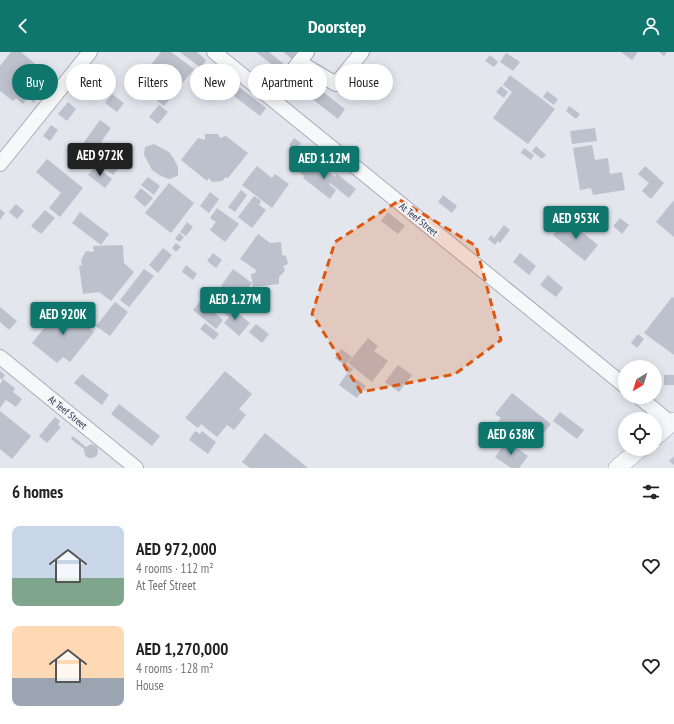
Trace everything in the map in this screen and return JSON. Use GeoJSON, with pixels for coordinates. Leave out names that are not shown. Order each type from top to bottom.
{"type":"FeatureCollection","features":[{"type":"Feature","properties":{"kind":"street"},"geometry":{"type":"LineString","coordinates":[[0,164],[90,52]]}},
{"type":"Feature","properties":{"kind":"street","name":"At Teef Street"},"geometry":{"type":"LineString","coordinates":[[214,52],[248,79]]}},
{"type":"Feature","properties":{"kind":"street"},"geometry":{"type":"LineString","coordinates":[[303,57],[336,84],[362,52]]}},
{"type":"Feature","properties":{"kind":"street","name":"At Teef Street"},"geometry":{"type":"LineString","coordinates":[[273,100],[618,380]]}},
{"type":"Feature","properties":{"kind":"street","name":"At Teef Street"},"geometry":{"type":"LineString","coordinates":[[0,357],[136,468]]}},
{"type":"Feature","properties":{"kind":"street"},"geometry":{"type":"LineString","coordinates":[[648,404],[672,422],[662,431]]}},
{"type":"Feature","properties":{"kind":"street"},"geometry":{"type":"LineString","coordinates":[[617,468],[632,456]]}},
{"type":"Feature","properties":{"kind":"highlighted area"},"geometry":{"type":"Polygon","coordinates":[[[400,200],[476,246],[501,340],[455,374],[361,392],[312,314],[335,242],[400,200]]]}},
{"type":"Feature","properties":{"kind":"building"},"geometry":{"type":"Polygon","coordinates":[[[11,52],[21,52],[35,64],[12,64],[13,101],[0,91],[0,66],[11,52]]]}},
{"type":"Feature","properties":{"kind":"building"},"geometry":{"type":"Polygon","coordinates":[[[161,52],[171,52],[190,66],[190,74],[182,84],[182,64],[152,64],[161,52]]]}},
{"type":"Feature","properties":{"kind":"building"},"geometry":{"type":"Polygon","coordinates":[[[180,52],[197,52],[206,60],[204,64],[196,64],[180,52]]]}},
{"type":"Feature","properties":{"kind":"building"},"geometry":{"type":"Polygon","coordinates":[[[256,52],[269,52],[284,64],[271,64],[256,52]]]}},
{"type":"Feature","properties":{"kind":"building"},"geometry":{"type":"Polygon","coordinates":[[[283,52],[297,52],[292,59],[283,52]]]}},
{"type":"Feature","properties":{"kind":"building"},"geometry":{"type":"Polygon","coordinates":[[[621,52],[638,52],[632,60],[621,52]]]}},
{"type":"Feature","properties":{"kind":"building"},"geometry":{"type":"Polygon","coordinates":[[[659,52],[667,52],[664,56],[659,52]]]}},
{"type":"Feature","properties":{"kind":"building"},"geometry":{"type":"Polygon","coordinates":[[[506,53],[520,62],[513,71],[500,62],[506,53]]]}},
{"type":"Feature","properties":{"kind":"building"},"geometry":{"type":"Polygon","coordinates":[[[490,55],[498,62],[494,67],[485,61],[490,55]]]}},
{"type":"Feature","properties":{"kind":"building"},"geometry":{"type":"Polygon","coordinates":[[[510,75],[555,109],[528,144],[493,118],[512,92],[503,85],[510,75]]]}},
{"type":"Feature","properties":{"kind":"building"},"geometry":{"type":"Polygon","coordinates":[[[501,86],[508,92],[504,98],[496,92],[501,86]]]}},
{"type":"Feature","properties":{"kind":"building"},"geometry":{"type":"Polygon","coordinates":[[[240,88],[248,94],[248,100],[256,100],[266,108],[260,116],[239,100],[240,88]]]}},
{"type":"Feature","properties":{"kind":"building"},"geometry":{"type":"Polygon","coordinates":[[[547,91],[558,99],[554,105],[543,97],[547,91]]]}},
{"type":"Feature","properties":{"kind":"building"},"geometry":{"type":"Polygon","coordinates":[[[327,95],[345,109],[338,119],[313,100],[327,100],[327,95]]]}},
{"type":"Feature","properties":{"kind":"building"},"geometry":{"type":"Polygon","coordinates":[[[116,97],[124,103],[117,112],[105,103],[107,100],[116,100],[116,97]]]}},
{"type":"Feature","properties":{"kind":"building"},"geometry":{"type":"Polygon","coordinates":[[[18,100],[26,100],[23,104],[18,100]]]}},
{"type":"Feature","properties":{"kind":"building"},"geometry":{"type":"Polygon","coordinates":[[[156,100],[169,100],[164,106],[156,100]]]}},
{"type":"Feature","properties":{"kind":"building"},"geometry":{"type":"Polygon","coordinates":[[[68,102],[76,109],[67,121],[58,114],[68,102]]]}},
{"type":"Feature","properties":{"kind":"building"},"geometry":{"type":"Polygon","coordinates":[[[159,105],[168,112],[158,124],[149,117],[159,105]]]}},
{"type":"Feature","properties":{"kind":"building"},"geometry":{"type":"Polygon","coordinates":[[[569,106],[580,114],[576,119],[566,111],[569,106]]]}},
{"type":"Feature","properties":{"kind":"building"},"geometry":{"type":"Polygon","coordinates":[[[100,120],[111,128],[101,142],[116,153],[123,144],[132,150],[113,175],[94,161],[90,167],[74,156],[100,120]]]}},
{"type":"Feature","properties":{"kind":"building"},"geometry":{"type":"Polygon","coordinates":[[[51,125],[58,130],[50,141],[43,136],[51,125]]]}},
{"type":"Feature","properties":{"kind":"building"},"geometry":{"type":"Polygon","coordinates":[[[595,128],[597,141],[572,144],[570,131],[595,128]]]}},
{"type":"Feature","properties":{"kind":"building"},"geometry":{"type":"Polygon","coordinates":[[[205,134],[218,134],[220,138],[226,136],[248,153],[228,178],[226,177],[222,181],[212,182],[209,178],[207,181],[181,160],[198,138],[205,140],[205,134]]]}},
{"type":"Feature","properties":{"kind":"building"},"geometry":{"type":"Polygon","coordinates":[[[294,138],[301,143],[296,150],[289,145],[294,138]]]}},
{"type":"Feature","properties":{"kind":"building"},"geometry":{"type":"Polygon","coordinates":[[[154,144],[169,152],[178,167],[178,176],[169,179],[152,170],[144,155],[145,147],[154,144]]]}},
{"type":"Feature","properties":{"kind":"building"},"geometry":{"type":"Polygon","coordinates":[[[592,145],[595,160],[608,158],[610,174],[622,172],[625,190],[593,195],[591,188],[580,190],[573,148],[592,145]]]}},
{"type":"Feature","properties":{"kind":"building"},"geometry":{"type":"Polygon","coordinates":[[[536,146],[546,155],[542,159],[532,151],[536,146]]]}},
{"type":"Feature","properties":{"kind":"building"},"geometry":{"type":"Polygon","coordinates":[[[524,148],[534,155],[531,160],[521,153],[524,148]]]}},
{"type":"Feature","properties":{"kind":"building"},"geometry":{"type":"Polygon","coordinates":[[[47,159],[83,188],[60,217],[49,208],[61,193],[36,172],[47,159]]]}},
{"type":"Feature","properties":{"kind":"building"},"geometry":{"type":"Polygon","coordinates":[[[299,159],[311,168],[315,162],[335,177],[337,174],[356,189],[349,198],[330,183],[329,184],[336,190],[330,199],[303,178],[304,176],[293,167],[299,159]]]}},
{"type":"Feature","properties":{"kind":"building"},"geometry":{"type":"Polygon","coordinates":[[[96,166],[112,179],[105,188],[88,175],[96,166]]]}},
{"type":"Feature","properties":{"kind":"building"},"geometry":{"type":"Polygon","coordinates":[[[257,166],[272,178],[275,174],[289,184],[272,208],[242,185],[257,166]]]}},
{"type":"Feature","properties":{"kind":"building"},"geometry":{"type":"Polygon","coordinates":[[[645,166],[664,183],[651,199],[642,191],[649,183],[638,174],[645,166]]]}},
{"type":"Feature","properties":{"kind":"building"},"geometry":{"type":"Polygon","coordinates":[[[148,177],[160,186],[154,195],[141,185],[148,177]]]}},
{"type":"Feature","properties":{"kind":"building"},"geometry":{"type":"Polygon","coordinates":[[[169,183],[194,203],[171,233],[145,213],[169,183]]]}},
{"type":"Feature","properties":{"kind":"building"},"geometry":{"type":"Polygon","coordinates":[[[141,188],[153,198],[145,207],[134,197],[141,188]]]}},
{"type":"Feature","properties":{"kind":"building"},"geometry":{"type":"Polygon","coordinates":[[[241,190],[247,195],[235,212],[228,207],[241,190]]]}},
{"type":"Feature","properties":{"kind":"building"},"geometry":{"type":"Polygon","coordinates":[[[210,192],[219,199],[209,213],[200,206],[210,192]]]}},
{"type":"Feature","properties":{"kind":"building"},"geometry":{"type":"Polygon","coordinates":[[[443,195],[457,206],[452,213],[438,202],[443,195]]]}},
{"type":"Feature","properties":{"kind":"building"},"geometry":{"type":"Polygon","coordinates":[[[254,196],[261,201],[259,205],[266,210],[252,228],[238,217],[254,196]]]}},
{"type":"Feature","properties":{"kind":"building"},"geometry":{"type":"Polygon","coordinates":[[[674,200],[674,237],[656,222],[674,200]]]}},
{"type":"Feature","properties":{"kind":"building"},"geometry":{"type":"Polygon","coordinates":[[[16,204],[24,211],[17,219],[9,212],[16,204]]]}},
{"type":"Feature","properties":{"kind":"building"},"geometry":{"type":"Polygon","coordinates":[[[217,208],[239,224],[225,242],[210,230],[216,222],[210,218],[217,208]]]}},
{"type":"Feature","properties":{"kind":"building"},"geometry":{"type":"Polygon","coordinates":[[[0,209],[5,213],[0,220],[0,209]]]}},
{"type":"Feature","properties":{"kind":"building"},"geometry":{"type":"Polygon","coordinates":[[[45,210],[55,218],[41,234],[31,226],[45,210]]]}},
{"type":"Feature","properties":{"kind":"building"},"geometry":{"type":"Polygon","coordinates":[[[80,212],[109,234],[101,245],[72,223],[80,212]]]}},
{"type":"Feature","properties":{"kind":"building"},"geometry":{"type":"Polygon","coordinates":[[[388,212],[405,226],[398,234],[381,221],[388,212]]]}},
{"type":"Feature","properties":{"kind":"building"},"geometry":{"type":"Polygon","coordinates":[[[620,218],[629,225],[622,234],[613,226],[620,218]]]}},
{"type":"Feature","properties":{"kind":"building"},"geometry":{"type":"Polygon","coordinates":[[[566,219],[598,245],[585,261],[553,235],[566,219]]]}},
{"type":"Feature","properties":{"kind":"building"},"geometry":{"type":"Polygon","coordinates":[[[187,222],[193,227],[186,236],[180,232],[187,222]]]}},
{"type":"Feature","properties":{"kind":"building"},"geometry":{"type":"Polygon","coordinates":[[[504,225],[510,230],[500,243],[498,241],[495,245],[488,239],[491,235],[494,238],[504,225]]]}},
{"type":"Feature","properties":{"kind":"building"},"geometry":{"type":"Polygon","coordinates":[[[179,233],[184,237],[180,242],[175,239],[179,233]]]}},
{"type":"Feature","properties":{"kind":"building"},"geometry":{"type":"Polygon","coordinates":[[[258,234],[270,243],[281,242],[282,255],[286,256],[288,264],[283,266],[285,271],[279,277],[279,284],[253,287],[251,274],[255,273],[256,270],[240,259],[258,234]]]}},
{"type":"Feature","properties":{"kind":"building"},"geometry":{"type":"Polygon","coordinates":[[[176,243],[181,247],[176,252],[172,248],[176,243]]]}},
{"type":"Feature","properties":{"kind":"building"},"geometry":{"type":"Polygon","coordinates":[[[123,245],[124,263],[134,272],[111,301],[99,292],[83,294],[79,266],[82,265],[81,260],[86,251],[94,252],[93,246],[123,245]]]}},
{"type":"Feature","properties":{"kind":"building"},"geometry":{"type":"Polygon","coordinates":[[[163,248],[172,255],[158,273],[149,265],[163,248]]]}},
{"type":"Feature","properties":{"kind":"building"},"geometry":{"type":"Polygon","coordinates":[[[213,253],[222,260],[216,268],[207,261],[213,253]]]}},
{"type":"Feature","properties":{"kind":"building"},"geometry":{"type":"Polygon","coordinates":[[[520,253],[536,266],[529,275],[513,262],[520,253]]]}},
{"type":"Feature","properties":{"kind":"building"},"geometry":{"type":"Polygon","coordinates":[[[186,265],[197,274],[193,280],[182,272],[186,265]]]}},
{"type":"Feature","properties":{"kind":"building"},"geometry":{"type":"Polygon","coordinates":[[[144,269],[154,276],[129,307],[120,300],[144,269]]]}},
{"type":"Feature","properties":{"kind":"building"},"geometry":{"type":"Polygon","coordinates":[[[233,269],[252,283],[239,300],[221,286],[233,269]]]}},
{"type":"Feature","properties":{"kind":"building"},"geometry":{"type":"Polygon","coordinates":[[[548,275],[563,288],[556,297],[540,285],[548,275]]]}},
{"type":"Feature","properties":{"kind":"building"},"geometry":{"type":"Polygon","coordinates":[[[672,297],[674,298],[674,355],[644,333],[672,297]]]}},
{"type":"Feature","properties":{"kind":"building"},"geometry":{"type":"Polygon","coordinates":[[[200,301],[223,320],[216,329],[193,310],[200,301]]]}},
{"type":"Feature","properties":{"kind":"building"},"geometry":{"type":"Polygon","coordinates":[[[115,302],[128,312],[110,336],[96,326],[115,302]]]}},
{"type":"Feature","properties":{"kind":"building"},"geometry":{"type":"Polygon","coordinates":[[[228,305],[250,323],[239,336],[224,323],[229,317],[222,312],[228,305]]]}},
{"type":"Feature","properties":{"kind":"building"},"geometry":{"type":"Polygon","coordinates":[[[62,306],[94,332],[70,362],[63,357],[57,363],[32,343],[62,306]]]}},
{"type":"Feature","properties":{"kind":"building"},"geometry":{"type":"Polygon","coordinates":[[[0,307],[17,321],[9,330],[0,322],[0,307]]]}},
{"type":"Feature","properties":{"kind":"building"},"geometry":{"type":"Polygon","coordinates":[[[205,323],[219,334],[214,340],[200,329],[205,323]]]}},
{"type":"Feature","properties":{"kind":"building"},"geometry":{"type":"Polygon","coordinates":[[[256,324],[269,334],[262,343],[249,332],[256,324]]]}},
{"type":"Feature","properties":{"kind":"building"},"geometry":{"type":"Polygon","coordinates":[[[638,334],[644,339],[637,348],[631,343],[638,334]]]}},
{"type":"Feature","properties":{"kind":"building"},"geometry":{"type":"Polygon","coordinates":[[[368,338],[378,346],[374,351],[388,361],[372,382],[348,363],[368,338]]]}},
{"type":"Feature","properties":{"kind":"building"},"geometry":{"type":"Polygon","coordinates":[[[341,349],[352,357],[346,364],[353,369],[349,374],[366,386],[357,398],[339,385],[348,372],[343,368],[345,366],[335,358],[341,349]]]}},
{"type":"Feature","properties":{"kind":"building"},"geometry":{"type":"Polygon","coordinates":[[[398,365],[412,375],[399,392],[385,382],[398,365]]]}},
{"type":"Feature","properties":{"kind":"building"},"geometry":{"type":"Polygon","coordinates":[[[0,371],[5,375],[2,380],[0,378],[0,371]]]}},
{"type":"Feature","properties":{"kind":"building"},"geometry":{"type":"Polygon","coordinates":[[[225,371],[252,394],[239,409],[246,415],[234,430],[227,425],[217,437],[201,424],[198,428],[185,418],[225,371]]]}},
{"type":"Feature","properties":{"kind":"building"},"geometry":{"type":"Polygon","coordinates":[[[82,374],[109,395],[102,405],[74,383],[82,374]]]}},
{"type":"Feature","properties":{"kind":"building"},"geometry":{"type":"Polygon","coordinates":[[[664,375],[674,375],[674,385],[664,385],[664,375]]]}},
{"type":"Feature","properties":{"kind":"building"},"geometry":{"type":"Polygon","coordinates":[[[3,379],[15,388],[13,392],[22,399],[16,407],[6,400],[0,408],[0,384],[3,379]]]}},
{"type":"Feature","properties":{"kind":"building"},"geometry":{"type":"Polygon","coordinates":[[[512,393],[551,424],[530,449],[510,433],[505,439],[492,429],[501,418],[495,414],[512,393]]]}},
{"type":"Feature","properties":{"kind":"building"},"geometry":{"type":"Polygon","coordinates":[[[119,404],[160,436],[152,446],[111,414],[119,404]]]}},
{"type":"Feature","properties":{"kind":"building"},"geometry":{"type":"Polygon","coordinates":[[[0,411],[31,436],[12,459],[0,449],[0,411]]]}},
{"type":"Feature","properties":{"kind":"building"},"geometry":{"type":"Polygon","coordinates":[[[560,412],[584,430],[577,439],[553,421],[560,412]]]}},
{"type":"Feature","properties":{"kind":"building"},"geometry":{"type":"Polygon","coordinates":[[[55,417],[60,421],[58,425],[61,427],[47,443],[39,436],[55,417]]]}},
{"type":"Feature","properties":{"kind":"building"},"geometry":{"type":"Polygon","coordinates":[[[195,431],[200,434],[202,431],[216,442],[208,454],[189,440],[195,431]]]}},
{"type":"Feature","properties":{"kind":"building"},"geometry":{"type":"Polygon","coordinates":[[[265,433],[308,468],[250,468],[242,462],[265,433]]]}},
{"type":"Feature","properties":{"kind":"building"},"geometry":{"type":"Polygon","coordinates":[[[73,436],[86,447],[91,444],[97,447],[97,455],[95,457],[88,458],[85,455],[84,449],[71,439],[73,436]]]}},
{"type":"Feature","properties":{"kind":"building"},"geometry":{"type":"Polygon","coordinates":[[[507,441],[528,456],[519,468],[511,468],[495,457],[507,441]]]}},
{"type":"Feature","properties":{"kind":"building"},"geometry":{"type":"Polygon","coordinates":[[[674,456],[674,465],[669,461],[674,456]]]}}]}
